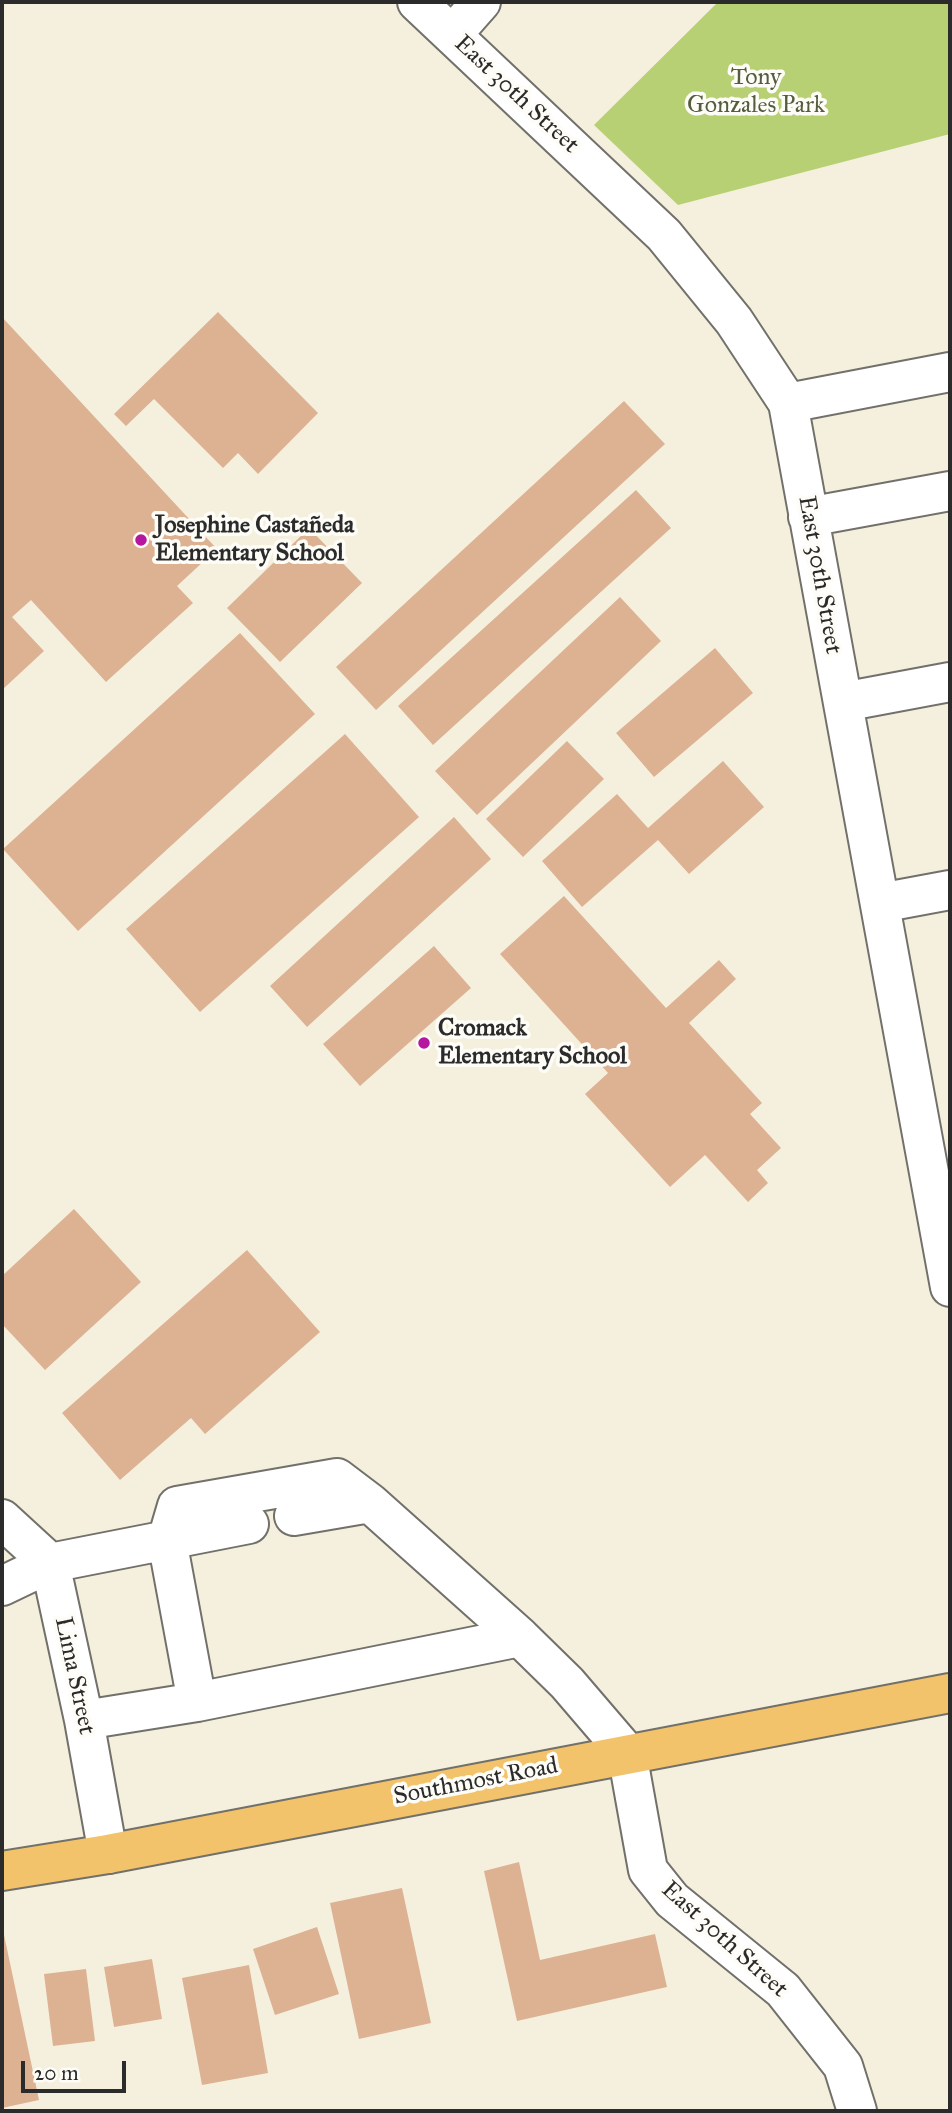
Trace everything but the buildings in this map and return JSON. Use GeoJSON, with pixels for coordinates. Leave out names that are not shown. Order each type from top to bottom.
{"type":"FeatureCollection","features":[{"type":"Feature","properties":{"kind":"main road","name":"Southmost Road"},"geometry":{"type":"LineString","coordinates":[[2,1871],[107,1854],[950,1693]]}},
{"type":"Feature","properties":{"kind":"street","name":"East 30th Street"},"geometry":{"type":"LineString","coordinates":[[417,2],[664,235],[734,321],[788,403],[950,1287]]}},
{"type":"Feature","properties":{"kind":"street"},"geometry":{"type":"LineString","coordinates":[[452,35],[481,2]]}},
{"type":"Feature","properties":{"kind":"street"},"geometry":{"type":"LineString","coordinates":[[788,403],[950,372]]}},
{"type":"Feature","properties":{"kind":"street"},"geometry":{"type":"LineString","coordinates":[[808,517],[950,491]]}},
{"type":"Feature","properties":{"kind":"street"},"geometry":{"type":"LineString","coordinates":[[843,702],[950,682]]}},
{"type":"Feature","properties":{"kind":"street"},"geometry":{"type":"LineString","coordinates":[[880,903],[950,890]]}},
{"type":"Feature","properties":{"kind":"street"},"geometry":{"type":"LineString","coordinates":[[197,1702],[167,1540],[177,1506],[337,1478],[370,1503],[520,1637],[567,1684],[627,1753]]}},
{"type":"Feature","properties":{"kind":"street"},"geometry":{"type":"LineString","coordinates":[[294,1516],[370,1503]]}},
{"type":"Feature","properties":{"kind":"street"},"geometry":{"type":"LineString","coordinates":[[2,1519],[50,1563]]}},
{"type":"Feature","properties":{"kind":"street"},"geometry":{"type":"LineString","coordinates":[[2,1586],[50,1563],[249,1524]]}},
{"type":"Feature","properties":{"kind":"street","name":"Lima Street"},"geometry":{"type":"LineString","coordinates":[[50,1563],[84,1720],[107,1854]]}},
{"type":"Feature","properties":{"kind":"street"},"geometry":{"type":"LineString","coordinates":[[84,1720],[197,1702],[520,1637]]}},
{"type":"Feature","properties":{"kind":"street","name":"East 30th Street"},"geometry":{"type":"LineString","coordinates":[[627,1753],[648,1870],[672,1900],[783,1990],[843,2066],[857,2111]]}},
{"type":"Feature","properties":{"kind":"green space","name":"Tony Gonzales Park"},"geometry":{"type":"Polygon","coordinates":[[[718,2],[950,2],[950,134],[678,205],[594,125],[718,2]]]}},
{"type":"Feature","properties":{"kind":"place","name":"Josephine Castañeda Elementary School"},"geometry":{"type":"Point","coordinates":[141,540]}},
{"type":"Feature","properties":{"kind":"place","name":"Cromack Elementary School"},"geometry":{"type":"Point","coordinates":[424,1043]}}]}
